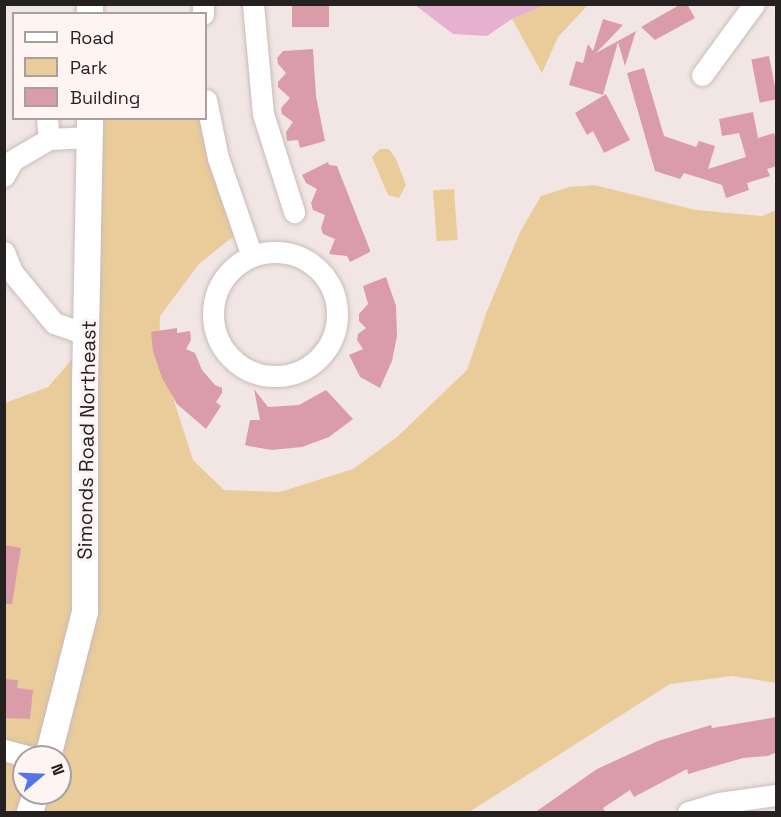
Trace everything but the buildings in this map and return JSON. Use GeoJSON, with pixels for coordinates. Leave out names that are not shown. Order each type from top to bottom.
{"type":"FeatureCollection","features":[{"type":"Feature","properties":{"kind":"main road","name":"Simonds Road Northeast"},"geometry":{"type":"LineString","coordinates":[[51,745],[85,612],[85,385],[88,335],[90,128]]}},
{"type":"Feature","properties":{"kind":"street"},"geometry":{"type":"LineString","coordinates":[[197,4],[203,5]]}},
{"type":"Feature","properties":{"kind":"street"},"geometry":{"type":"LineString","coordinates":[[254,4],[263,114],[294,212]]}},
{"type":"Feature","properties":{"kind":"street"},"geometry":{"type":"LineString","coordinates":[[702,75],[754,4]]}},
{"type":"Feature","properties":{"kind":"street"},"geometry":{"type":"LineString","coordinates":[[207,105],[218,158],[252,256]]}},
{"type":"Feature","properties":{"kind":"street"},"geometry":{"type":"LineString","coordinates":[[4,176],[13,160],[48,129],[90,128]]}},
{"type":"Feature","properties":{"kind":"street"},"geometry":{"type":"LineString","coordinates":[[4,252],[12,272],[54,323],[88,335]]}},
{"type":"Feature","properties":{"kind":"street"},"geometry":{"type":"LineString","coordinates":[[276,252],[299,257],[320,270],[333,291],[338,315],[333,339],[319,359],[299,373],[275,377],[251,372],[231,359],[217,338],[213,314],[218,290],[231,270],[252,256],[276,252]]}},
{"type":"Feature","properties":{"kind":"street"},"geometry":{"type":"LineString","coordinates":[[688,813],[719,803],[777,795]]}},
{"type":"Feature","properties":{"kind":"green space"},"geometry":{"type":"Polygon","coordinates":[[[545,5],[588,5],[558,37],[542,73],[512,19],[545,5]]]}},
{"type":"Feature","properties":{"kind":"green space"},"geometry":{"type":"Polygon","coordinates":[[[89,120],[207,120],[241,230],[199,264],[160,316],[159,354],[193,460],[224,490],[280,492],[353,469],[397,437],[467,370],[487,311],[520,232],[541,196],[569,187],[594,185],[696,210],[762,216],[776,210],[776,683],[732,676],[670,684],[469,812],[5,812],[5,403],[48,387],[87,342],[89,120]]]}},
{"type":"Feature","properties":{"kind":"green space"},"geometry":{"type":"Polygon","coordinates":[[[380,149],[389,149],[396,159],[406,185],[399,198],[388,195],[372,157],[380,149]]]}},
{"type":"Feature","properties":{"kind":"green space"},"geometry":{"type":"Polygon","coordinates":[[[454,189],[458,240],[437,241],[433,190],[454,189]]]}},
{"type":"Feature","properties":{"kind":"shaded area"},"geometry":{"type":"Polygon","coordinates":[[[415,5],[545,5],[512,19],[487,36],[453,34],[415,5]]]}}]}
